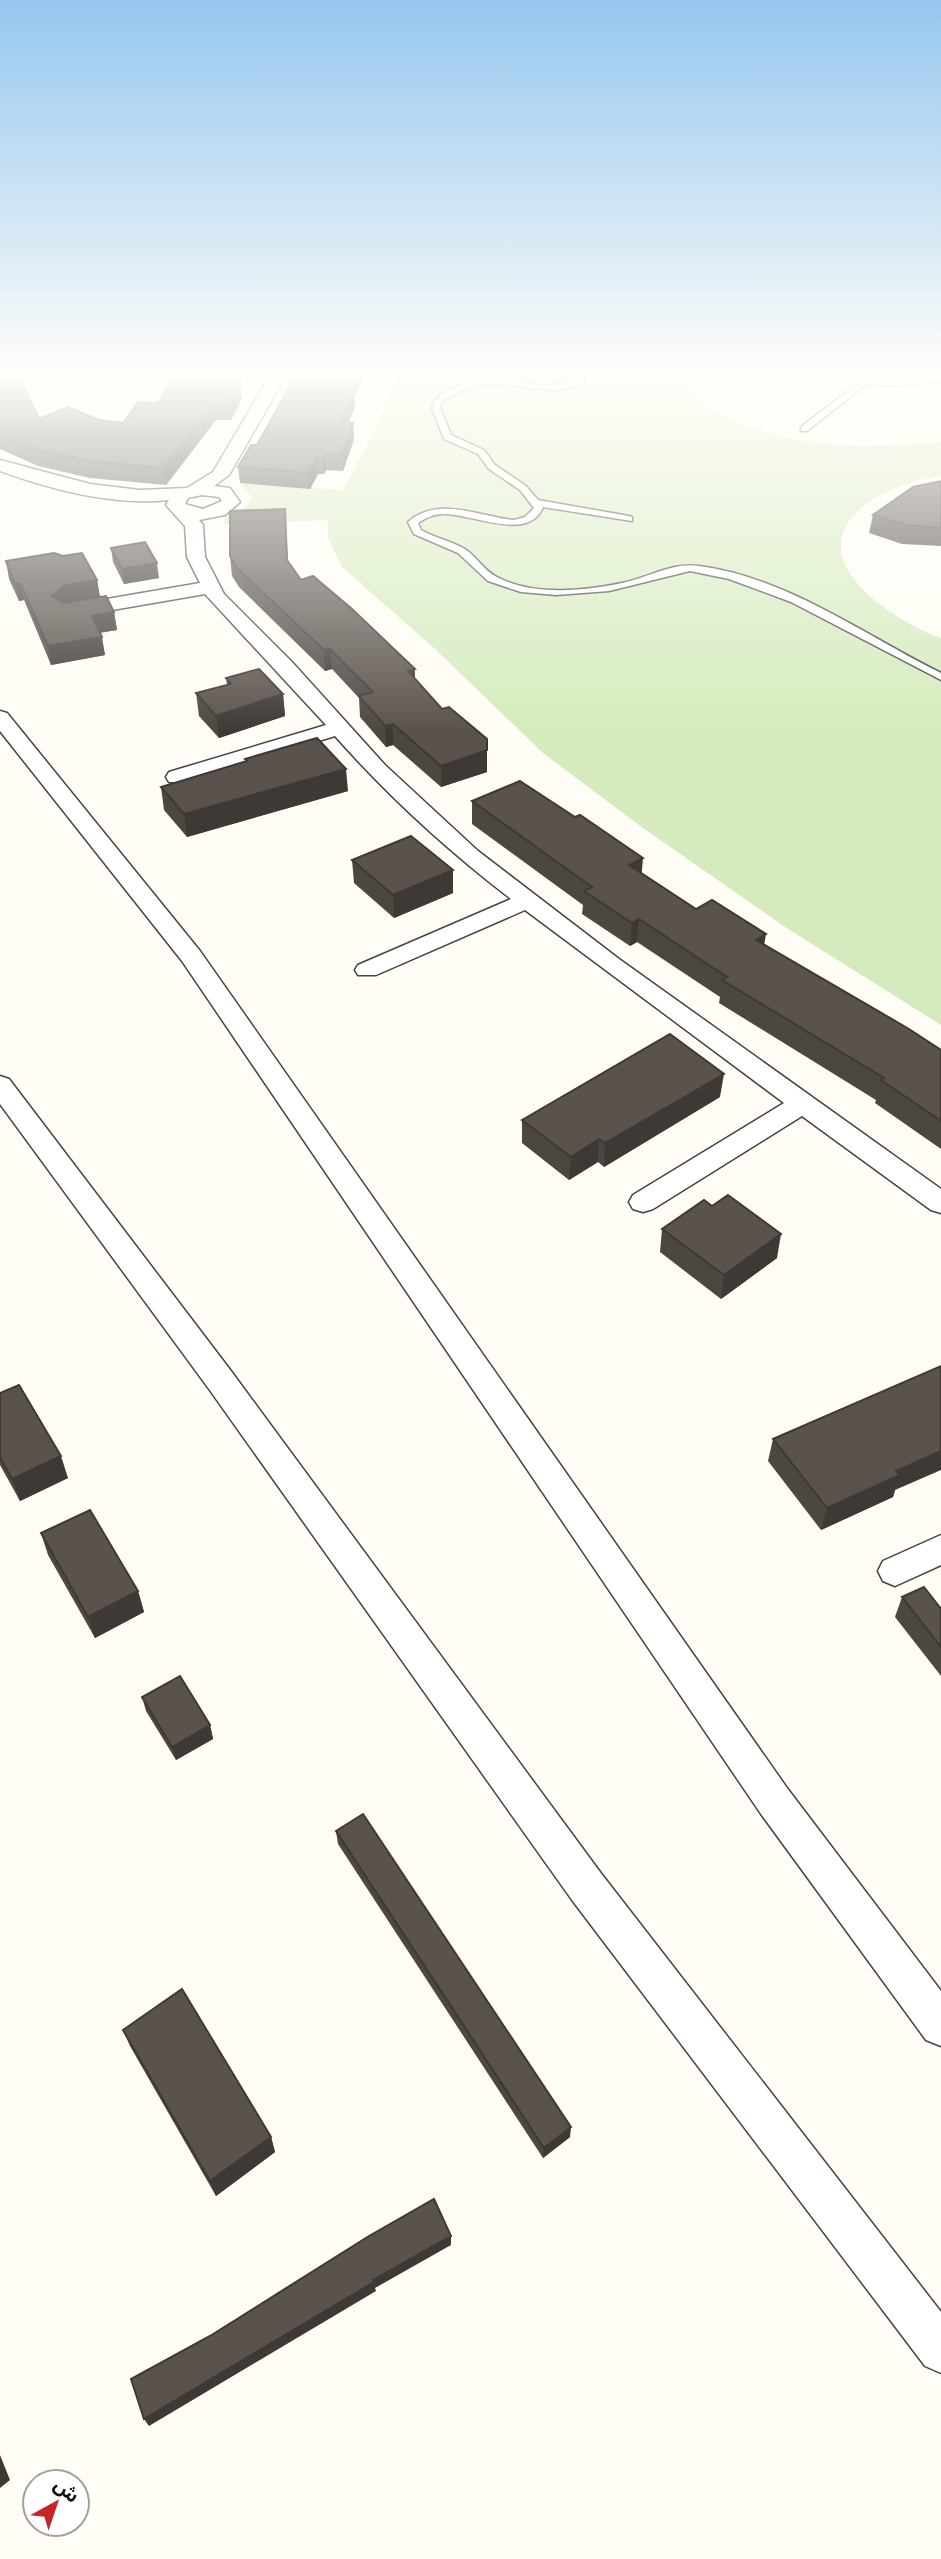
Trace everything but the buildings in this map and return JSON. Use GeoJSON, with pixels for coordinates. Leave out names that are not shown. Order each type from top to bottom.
{"type":"FeatureCollection","features":[{"type":"Feature","properties":{"kind":"street"},"geometry":{"type":"LineString","coordinates":[[135,493],[147,500],[217,512],[231,502],[227,493]]}},
{"type":"Feature","properties":{"kind":"street"},"geometry":{"type":"LineString","coordinates":[[186,506],[207,493]]}},
{"type":"Feature","properties":{"kind":"street"},"geometry":{"type":"LineString","coordinates":[[186,506],[196,557],[210,587],[228,611],[285,666],[339,729],[423,813],[526,901],[701,1032],[941,1203]]}},
{"type":"Feature","properties":{"kind":"street"},"geometry":{"type":"LineString","coordinates":[[67,612],[210,587]]}},
{"type":"Feature","properties":{"kind":"street"},"geometry":{"type":"LineString","coordinates":[[0,717],[191,956],[774,1801],[941,2025]]}},
{"type":"Feature","properties":{"kind":"street"},"geometry":{"type":"LineString","coordinates":[[177,777],[339,729]]}},
{"type":"Feature","properties":{"kind":"street"},"geometry":{"type":"LineString","coordinates":[[367,970],[526,901]]}},
{"type":"Feature","properties":{"kind":"street"},"geometry":{"type":"LineString","coordinates":[[0,1084],[228,1391],[586,1886],[941,2350]]}},
{"type":"Feature","properties":{"kind":"street"},"geometry":{"type":"LineString","coordinates":[[643,1202],[804,1104]]}},
{"type":"Feature","properties":{"kind":"street"},"geometry":{"type":"LineString","coordinates":[[895,1571],[941,1549]]}},
{"type":"Feature","properties":{"kind":"lane"},"geometry":{"type":"LineString","coordinates":[[525,493],[536,508]]}},
{"type":"Feature","properties":{"kind":"lane"},"geometry":{"type":"LineString","coordinates":[[629,519],[536,508],[518,522],[505,523],[466,513],[433,511],[421,515],[413,525],[422,535],[464,552],[487,577],[515,587],[593,590],[628,585],[677,569],[712,572],[764,588],[840,621],[859,637],[941,677]]}},
{"type":"Feature","properties":{"kind":"green space"},"geometry":{"type":"Polygon","coordinates":[[[249,493],[886,493],[858,511],[844,531],[841,551],[848,570],[862,588],[881,605],[902,619],[941,638],[941,1025],[785,927],[643,828],[543,753],[433,647],[342,567],[328,538],[328,520],[224,524],[225,518],[247,506],[252,497],[249,493]]]}}]}
